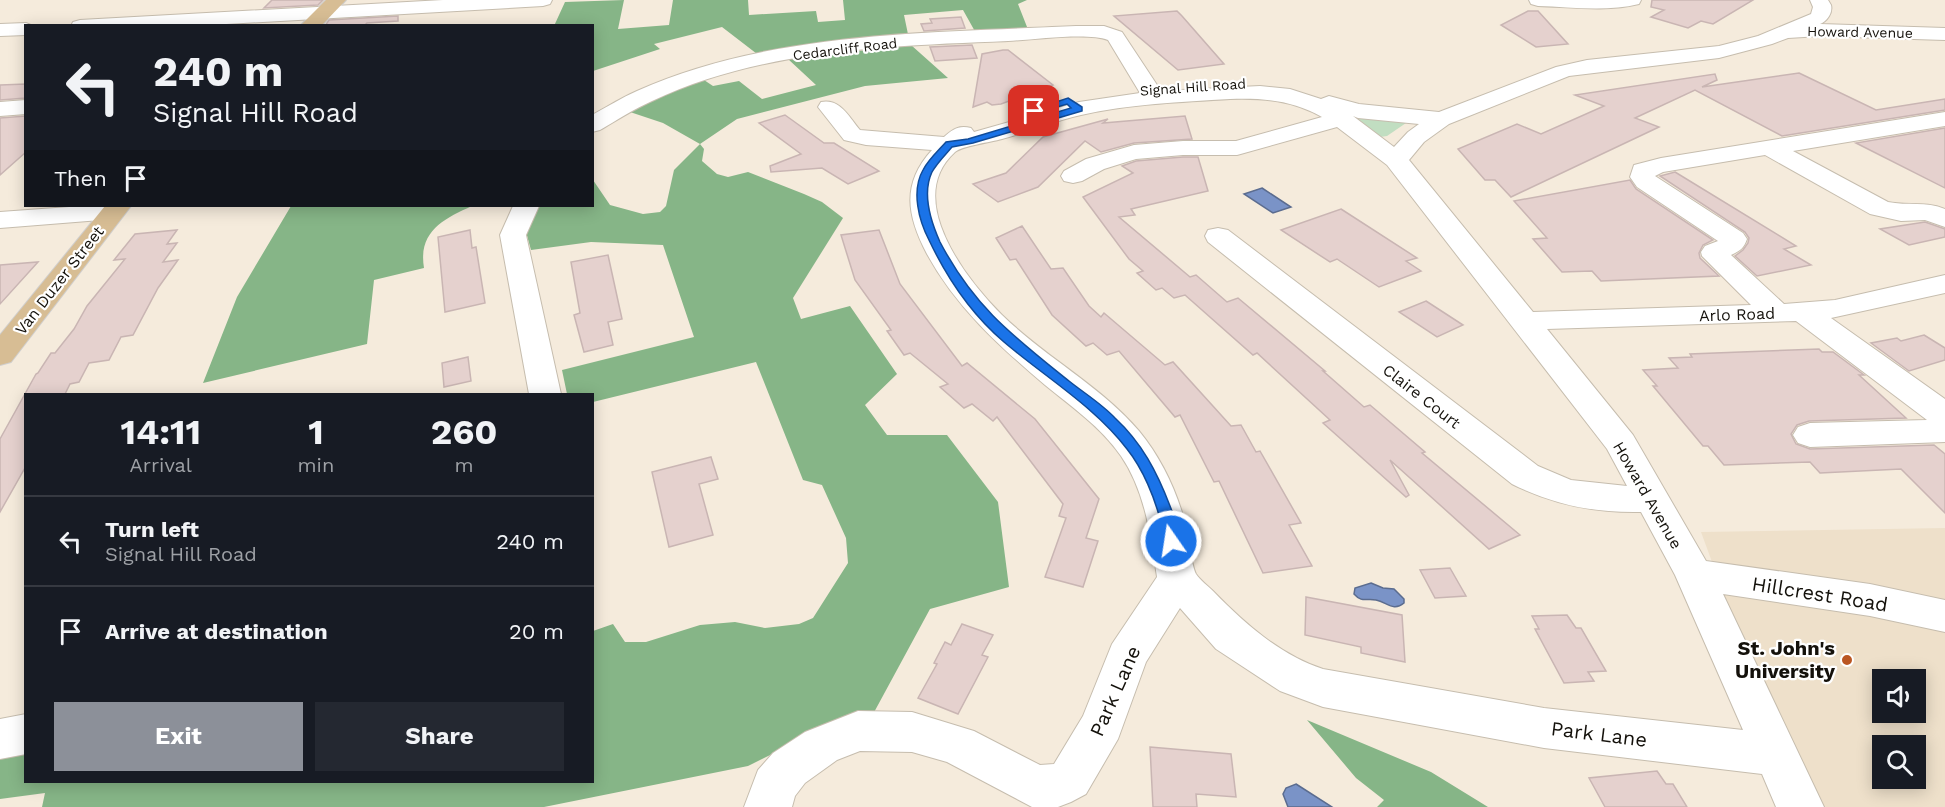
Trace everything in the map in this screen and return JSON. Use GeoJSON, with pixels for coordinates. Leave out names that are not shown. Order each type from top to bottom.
{"type":"FeatureCollection","features":[{"type":"Feature","properties":{"kind":"main road"},"geometry":{"type":"LineString","coordinates":[[311,24],[330,6]]}},
{"type":"Feature","properties":{"kind":"main road","name":"Van Duzer Street"},"geometry":{"type":"LineString","coordinates":[[0,355],[115,208]]}},
{"type":"Feature","properties":{"kind":"street"},"geometry":{"type":"LineString","coordinates":[[105,24],[330,6],[543,0]]}},
{"type":"Feature","properties":{"kind":"street"},"geometry":{"type":"LineString","coordinates":[[1538,0],[1601,2],[1632,0]]}},
{"type":"Feature","properties":{"kind":"street","name":"Howard Avenue"},"geometry":{"type":"LineString","coordinates":[[1396,160],[1416,137],[1441,119],[1563,71],[1587,66],[1719,52],[1780,34],[1818,18],[1827,1]]}},
{"type":"Feature","properties":{"kind":"street","name":"Howard Avenue"},"geometry":{"type":"LineString","coordinates":[[1859,13],[1940,34]]}},
{"type":"Feature","properties":{"kind":"street"},"geometry":{"type":"LineString","coordinates":[[0,30],[24,28]]}},
{"type":"Feature","properties":{"kind":"street","name":"Howard Avenue"},"geometry":{"type":"LineString","coordinates":[[1780,34],[1820,30],[1940,34]]}},
{"type":"Feature","properties":{"kind":"street","name":"Cedarcliff Road"},"geometry":{"type":"LineString","coordinates":[[594,124],[615,110],[688,78],[775,58],[896,43],[1076,32],[1110,33],[1114,36],[1152,94]]}},
{"type":"Feature","properties":{"kind":"street","name":"Signal Hill Road"},"geometry":{"type":"LineString","coordinates":[[829,108],[852,135],[949,144],[969,141],[1073,105],[1152,94],[1271,92],[1290,95],[1330,110],[1441,119]]}},
{"type":"Feature","properties":{"kind":"street"},"geometry":{"type":"LineString","coordinates":[[0,109],[24,107]]}},
{"type":"Feature","properties":{"kind":"street"},"geometry":{"type":"LineString","coordinates":[[1073,176],[1095,164],[1124,155],[1183,148],[1237,148],[1330,110]]}},
{"type":"Feature","properties":{"kind":"street","name":"Howard Avenue"},"geometry":{"type":"LineString","coordinates":[[1330,110],[1396,160],[1526,321],[1621,444],[1694,575],[1800,807]]}},
{"type":"Feature","properties":{"kind":"street"},"geometry":{"type":"LineString","coordinates":[[1945,119],[1661,165],[1650,167],[1642,173],[1646,182],[1733,239],[1731,245],[1717,250],[1716,256],[1789,312],[1935,408],[1945,420]]}},
{"type":"Feature","properties":{"kind":"street"},"geometry":{"type":"LineString","coordinates":[[949,144],[927,171],[922,191],[926,224],[945,262],[972,302],[1006,338],[1110,420],[1133,446],[1149,472],[1168,522],[1177,579]]}},
{"type":"Feature","properties":{"kind":"street"},"geometry":{"type":"LineString","coordinates":[[1770,148],[1879,208],[1901,213],[1929,212],[1945,219]]}},
{"type":"Feature","properties":{"kind":"street"},"geometry":{"type":"LineString","coordinates":[[526,207],[513,235],[540,393]]}},
{"type":"Feature","properties":{"kind":"street"},"geometry":{"type":"LineString","coordinates":[[0,220],[115,208]]}},
{"type":"Feature","properties":{"kind":"street","name":"Claire Court"},"geometry":{"type":"LineString","coordinates":[[1218,236],[1525,475],[1566,494],[1615,500],[1650,499]]}},
{"type":"Feature","properties":{"kind":"street","name":"Arlo Road"},"geometry":{"type":"LineString","coordinates":[[1526,321],[1835,309],[1945,284]]}},
{"type":"Feature","properties":{"kind":"street"},"geometry":{"type":"LineString","coordinates":[[1809,435],[1945,430]]}},
{"type":"Feature","properties":{"kind":"street","name":"Hillcrest Road"},"geometry":{"type":"LineString","coordinates":[[1694,575],[1870,600],[1945,616]]}},
{"type":"Feature","properties":{"kind":"street","name":"Park Lane"},"geometry":{"type":"LineString","coordinates":[[768,807],[775,785],[789,768],[821,746],[858,731],[912,732],[958,745],[1036,787],[1054,787],[1070,779],[1102,725],[1127,656],[1177,579],[1231,637],[1295,678],[1323,688],[1544,728],[1777,755]]}},
{"type":"Feature","properties":{"kind":"street"},"geometry":{"type":"LineString","coordinates":[[0,739],[24,734]]}},
{"type":"Feature","properties":{"kind":"shaded area","name":"St. John's University"},"geometry":{"type":"Polygon","coordinates":[[[1945,528],[1945,807],[1819,807],[1741,641],[1701,532],[1945,528]]]}},
{"type":"Feature","properties":{"kind":"green space"},"geometry":{"type":"Polygon","coordinates":[[[624,0],[618,29],[669,25],[673,0],[748,0],[749,15],[816,11],[818,22],[845,20],[843,0],[1027,0],[1018,4],[1029,32],[977,35],[963,10],[904,15],[909,39],[761,57],[722,27],[654,44],[660,49],[594,71],[594,24],[555,24],[565,2],[624,0]]]}},
{"type":"Feature","properties":{"kind":"green space"},"geometry":{"type":"Polygon","coordinates":[[[911,45],[948,78],[865,86],[737,119],[700,144],[663,123],[627,111],[701,78],[713,86],[739,81],[762,99],[816,85],[788,59],[911,45]]]}},
{"type":"Feature","properties":{"kind":"green space"},"geometry":{"type":"Polygon","coordinates":[[[1360,117],[1406,123],[1387,136],[1380,137],[1359,120],[1360,117]]]}},
{"type":"Feature","properties":{"kind":"green space"},"geometry":{"type":"Polygon","coordinates":[[[700,144],[704,149],[702,161],[717,174],[728,177],[748,172],[822,202],[843,218],[793,298],[801,319],[850,306],[897,374],[865,405],[887,435],[947,435],[998,502],[1009,587],[930,609],[872,716],[817,732],[748,766],[544,807],[42,807],[45,793],[0,799],[0,759],[24,754],[24,783],[594,783],[594,631],[613,624],[625,642],[646,642],[700,625],[735,622],[765,628],[799,624],[813,618],[848,563],[846,538],[822,485],[803,480],[756,362],[594,402],[594,393],[567,393],[562,370],[694,337],[663,245],[591,242],[531,250],[526,232],[537,207],[594,207],[594,181],[610,205],[643,214],[660,212],[666,206],[674,170],[700,144]]]}},
{"type":"Feature","properties":{"kind":"green space"},"geometry":{"type":"Polygon","coordinates":[[[290,207],[470,207],[451,216],[435,228],[425,245],[424,268],[374,280],[367,344],[203,383],[237,297],[290,207]]]}},
{"type":"Feature","properties":{"kind":"green space"},"geometry":{"type":"Polygon","coordinates":[[[1307,720],[1431,772],[1488,807],[1377,807],[1384,800],[1356,778],[1307,720]]]}},
{"type":"Feature","properties":{"kind":"water"},"geometry":{"type":"Polygon","coordinates":[[[1262,188],[1291,207],[1273,213],[1244,194],[1262,188]]]}},
{"type":"Feature","properties":{"kind":"water"},"geometry":{"type":"Polygon","coordinates":[[[1371,583],[1383,588],[1394,589],[1404,599],[1404,603],[1393,607],[1376,600],[1362,599],[1354,594],[1355,588],[1371,583]]]}},
{"type":"Feature","properties":{"kind":"water"},"geometry":{"type":"Polygon","coordinates":[[[1296,784],[1332,807],[1288,807],[1283,794],[1286,788],[1296,784]]]}},
{"type":"Feature","properties":{"kind":"building"},"geometry":{"type":"Polygon","coordinates":[[[272,0],[323,0],[318,5],[264,8],[272,0]]]}},
{"type":"Feature","properties":{"kind":"building"},"geometry":{"type":"Polygon","coordinates":[[[1652,0],[1753,0],[1713,24],[1701,21],[1688,28],[1651,17],[1664,10],[1651,7],[1652,0]]]}},
{"type":"Feature","properties":{"kind":"building"},"geometry":{"type":"Polygon","coordinates":[[[1177,11],[1224,64],[1178,70],[1114,16],[1177,11]]]}},
{"type":"Feature","properties":{"kind":"building"},"geometry":{"type":"Polygon","coordinates":[[[1528,11],[1538,11],[1568,44],[1536,47],[1501,25],[1528,11]]]}},
{"type":"Feature","properties":{"kind":"building"},"geometry":{"type":"Polygon","coordinates":[[[398,16],[398,21],[366,24],[326,24],[329,20],[398,16]]]}},
{"type":"Feature","properties":{"kind":"building"},"geometry":{"type":"Polygon","coordinates":[[[961,17],[965,28],[924,31],[921,24],[932,23],[930,19],[961,17]]]}},
{"type":"Feature","properties":{"kind":"building"},"geometry":{"type":"Polygon","coordinates":[[[972,45],[977,58],[935,61],[930,47],[972,45]]]}},
{"type":"Feature","properties":{"kind":"building"},"geometry":{"type":"Polygon","coordinates":[[[1008,50],[1053,85],[1001,104],[992,105],[987,102],[973,107],[982,54],[1008,50]]]}},
{"type":"Feature","properties":{"kind":"building"},"geometry":{"type":"Polygon","coordinates":[[[1799,73],[1876,110],[1945,99],[1945,110],[1782,136],[1695,90],[1635,118],[1659,127],[1511,197],[1495,180],[1485,180],[1458,149],[1517,124],[1541,134],[1604,106],[1575,95],[1715,74],[1717,80],[1702,87],[1799,73]]]}},
{"type":"Feature","properties":{"kind":"building"},"geometry":{"type":"Polygon","coordinates":[[[24,84],[24,98],[0,100],[0,85],[24,84]]]}},
{"type":"Feature","properties":{"kind":"building"},"geometry":{"type":"Polygon","coordinates":[[[785,115],[824,143],[834,143],[879,171],[848,184],[822,168],[771,172],[770,166],[801,154],[759,123],[785,115]]]}},
{"type":"Feature","properties":{"kind":"building"},"geometry":{"type":"Polygon","coordinates":[[[24,116],[24,154],[0,175],[0,118],[24,116]]]}},
{"type":"Feature","properties":{"kind":"building"},"geometry":{"type":"Polygon","coordinates":[[[1185,116],[1192,139],[1134,143],[1101,152],[1085,141],[1038,187],[998,202],[973,184],[1006,173],[1043,137],[1108,119],[1103,123],[1185,116]]]}},
{"type":"Feature","properties":{"kind":"building"},"geometry":{"type":"Polygon","coordinates":[[[1945,128],[1945,188],[1856,143],[1945,128]]]}},
{"type":"Feature","properties":{"kind":"building"},"geometry":{"type":"Polygon","coordinates":[[[1198,157],[1208,191],[1131,209],[1135,215],[1119,217],[1190,277],[1196,275],[1227,302],[1238,298],[1364,407],[1370,405],[1425,452],[1422,453],[1520,535],[1489,549],[1390,460],[1409,495],[1406,497],[1323,423],[1330,420],[1257,353],[1253,355],[1185,295],[1174,298],[1162,288],[1156,290],[1137,273],[1143,271],[1129,259],[1083,197],[1133,173],[1122,166],[1136,161],[1198,157]]]}},
{"type":"Feature","properties":{"kind":"building"},"geometry":{"type":"Polygon","coordinates":[[[1675,172],[1796,246],[1784,249],[1811,265],[1757,276],[1735,256],[1748,243],[1749,238],[1745,232],[1660,176],[1675,172]]]}},
{"type":"Feature","properties":{"kind":"building"},"geometry":{"type":"Polygon","coordinates":[[[1630,180],[1636,189],[1713,240],[1703,245],[1699,253],[1700,258],[1719,276],[1601,281],[1592,271],[1562,272],[1533,239],[1547,238],[1514,201],[1630,180]]]}},
{"type":"Feature","properties":{"kind":"building"},"geometry":{"type":"Polygon","coordinates":[[[1341,209],[1417,258],[1406,261],[1421,271],[1379,287],[1337,259],[1330,262],[1281,230],[1341,209]]]}},
{"type":"Feature","properties":{"kind":"building"},"geometry":{"type":"Polygon","coordinates":[[[1925,222],[1945,229],[1945,237],[1909,245],[1880,229],[1925,222]]]}},
{"type":"Feature","properties":{"kind":"building"},"geometry":{"type":"Polygon","coordinates":[[[1022,226],[1051,269],[1063,268],[1089,306],[1101,317],[1104,313],[1165,365],[1173,362],[1231,426],[1241,425],[1256,452],[1260,451],[1301,523],[1289,525],[1312,566],[1263,573],[1219,481],[1214,482],[1180,415],[1175,417],[1119,351],[1107,355],[1093,343],[1086,346],[1052,315],[1016,259],[1010,260],[996,238],[1022,226]]]}},
{"type":"Feature","properties":{"kind":"building"},"geometry":{"type":"Polygon","coordinates":[[[177,230],[167,244],[177,243],[163,262],[178,260],[158,288],[133,335],[121,337],[109,360],[89,363],[79,382],[70,384],[66,393],[25,393],[51,353],[55,353],[74,329],[87,306],[125,259],[114,260],[135,234],[177,230]]]}},
{"type":"Feature","properties":{"kind":"building"},"geometry":{"type":"Polygon","coordinates":[[[470,230],[472,248],[476,247],[485,303],[445,312],[438,237],[470,230]]]}},
{"type":"Feature","properties":{"kind":"building"},"geometry":{"type":"Polygon","coordinates":[[[879,230],[900,284],[962,366],[967,363],[1035,419],[1099,499],[1086,538],[1098,541],[1083,587],[1045,577],[1066,518],[1059,516],[1063,504],[997,417],[993,421],[972,404],[964,408],[940,387],[948,384],[910,353],[904,355],[887,331],[891,330],[855,280],[841,235],[879,230]]]}},
{"type":"Feature","properties":{"kind":"building"},"geometry":{"type":"Polygon","coordinates":[[[608,255],[622,319],[608,322],[613,345],[584,352],[574,315],[580,313],[571,262],[608,255]]]}},
{"type":"Feature","properties":{"kind":"building"},"geometry":{"type":"Polygon","coordinates":[[[38,262],[0,304],[0,265],[38,262]]]}},
{"type":"Feature","properties":{"kind":"building"},"geometry":{"type":"Polygon","coordinates":[[[1426,301],[1463,325],[1437,337],[1399,312],[1426,301]]]}},
{"type":"Feature","properties":{"kind":"building"},"geometry":{"type":"Polygon","coordinates":[[[1924,335],[1945,348],[1945,360],[1909,371],[1871,343],[1897,338],[1901,341],[1924,335]]]}},
{"type":"Feature","properties":{"kind":"building"},"geometry":{"type":"Polygon","coordinates":[[[1819,349],[1822,352],[1833,352],[1864,375],[1859,375],[1906,418],[1809,421],[1797,425],[1791,434],[1796,444],[1810,449],[1934,445],[1945,454],[1945,513],[1901,469],[1820,473],[1810,462],[1724,465],[1708,446],[1703,446],[1653,386],[1657,386],[1643,370],[1678,368],[1669,358],[1692,357],[1690,354],[1819,349]]]}},
{"type":"Feature","properties":{"kind":"building"},"geometry":{"type":"Polygon","coordinates":[[[468,357],[471,381],[444,387],[442,363],[468,357]]]}},
{"type":"Feature","properties":{"kind":"building"},"geometry":{"type":"Polygon","coordinates":[[[24,396],[24,470],[0,512],[0,439],[24,396]]]}},
{"type":"Feature","properties":{"kind":"building"},"geometry":{"type":"Polygon","coordinates":[[[711,457],[718,479],[699,484],[713,535],[669,547],[652,472],[711,457]]]}},
{"type":"Feature","properties":{"kind":"building"},"geometry":{"type":"Polygon","coordinates":[[[1450,568],[1466,596],[1435,598],[1420,570],[1450,568]]]}},
{"type":"Feature","properties":{"kind":"building"},"geometry":{"type":"Polygon","coordinates":[[[1306,597],[1402,615],[1405,662],[1361,653],[1361,647],[1305,635],[1306,597]]]}},
{"type":"Feature","properties":{"kind":"building"},"geometry":{"type":"Polygon","coordinates":[[[1567,615],[1576,628],[1581,628],[1606,671],[1588,672],[1594,681],[1564,683],[1535,629],[1539,629],[1532,616],[1567,615]]]}},
{"type":"Feature","properties":{"kind":"building"},"geometry":{"type":"Polygon","coordinates":[[[962,624],[993,635],[982,655],[988,657],[958,714],[918,698],[937,664],[934,663],[945,642],[951,645],[962,624]]]}},
{"type":"Feature","properties":{"kind":"building"},"geometry":{"type":"Polygon","coordinates":[[[1150,747],[1231,754],[1236,797],[1196,794],[1197,807],[1153,807],[1150,747]]]}},
{"type":"Feature","properties":{"kind":"building"},"geometry":{"type":"Polygon","coordinates":[[[1657,771],[1666,784],[1673,784],[1687,807],[1605,807],[1589,778],[1657,771]]]}},
{"type":"Feature","properties":{"kind":"place","name":"St. John's University"},"geometry":{"type":"Point","coordinates":[1847,660]}},
{"type":"Feature","properties":{"kind":"route"},"geometry":{"type":"LineString","coordinates":[[1034,111],[1068,101],[1078,109],[969,141],[949,144],[927,171],[922,191],[926,224],[945,262],[972,302],[1006,338],[1110,420],[1133,446],[1149,472],[1168,522],[1171,541]]}}]}
